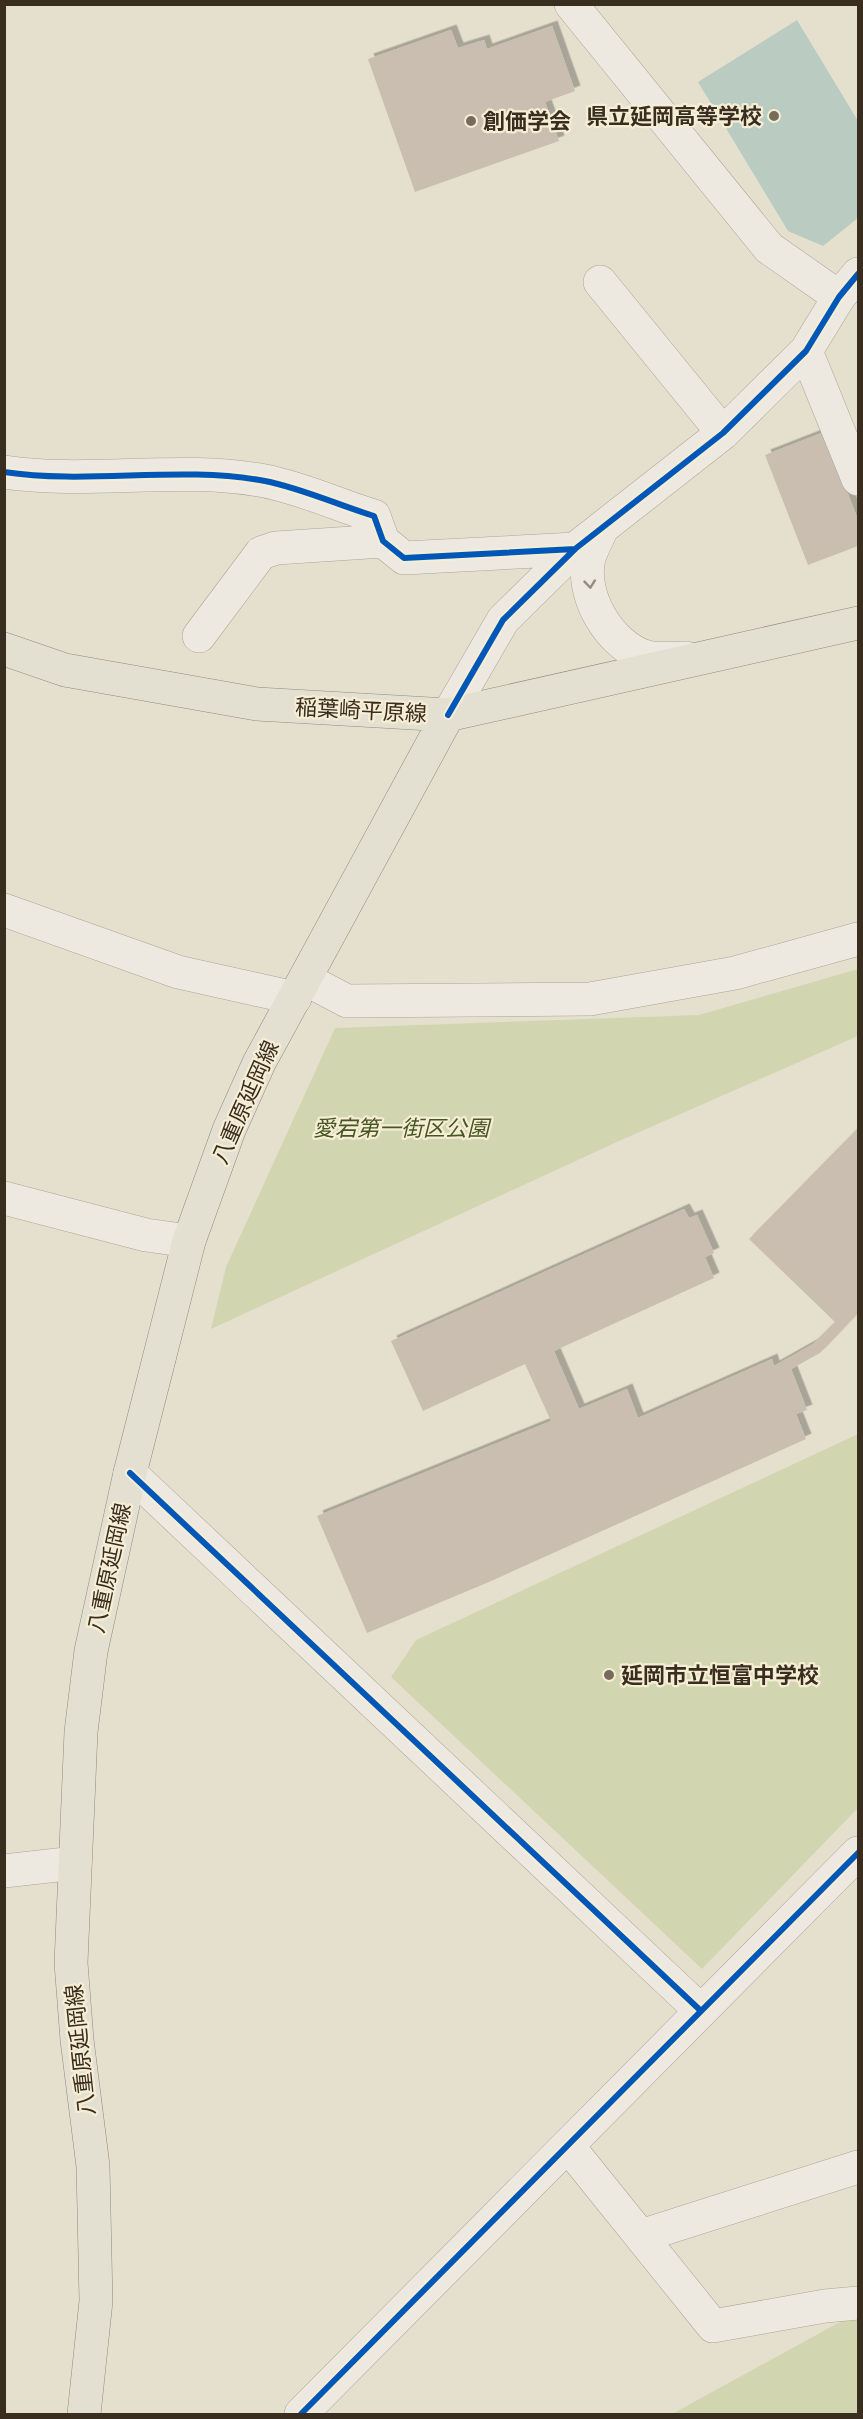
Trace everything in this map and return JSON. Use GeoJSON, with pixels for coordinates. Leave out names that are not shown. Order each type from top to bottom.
{"type":"FeatureCollection","features":[{"type":"Feature","properties":{"kind":"main road","name":"稲葉崎平原線"},"geometry":{"type":"LineString","coordinates":[[4,649],[65,670],[257,704],[448,715],[858,622]]}},
{"type":"Feature","properties":{"kind":"main road","name":"八重原延岡線"},"geometry":{"type":"LineString","coordinates":[[84,2415],[96,2301],[93,2166],[77,2040],[71,1963],[81,1732],[91,1651],[130,1473],[189,1241],[229,1130],[260,1063],[448,715]]}},
{"type":"Feature","properties":{"kind":"street"},"geometry":{"type":"LineString","coordinates":[[448,715],[503,620],[575,549],[723,433],[806,351],[849,286],[768,248],[571,4]]}},
{"type":"Feature","properties":{"kind":"street"},"geometry":{"type":"LineString","coordinates":[[600,282],[723,433]]}},
{"type":"Feature","properties":{"kind":"street"},"geometry":{"type":"LineString","coordinates":[[806,351],[858,479]]}},
{"type":"Feature","properties":{"kind":"street"},"geometry":{"type":"LineString","coordinates":[[4,472],[43,478],[185,475],[265,481],[374,516],[383,541],[404,558],[575,549]]}},
{"type":"Feature","properties":{"kind":"street"},"geometry":{"type":"LineString","coordinates":[[602,528],[589,559],[588,588],[604,625],[629,649],[646,657],[705,658]]}},
{"type":"Feature","properties":{"kind":"street"},"geometry":{"type":"LineString","coordinates":[[199,636],[261,553],[276,548],[383,541]]}},
{"type":"Feature","properties":{"kind":"street"},"geometry":{"type":"LineString","coordinates":[[4,910],[178,972],[300,988],[347,1001],[590,999],[735,973],[858,939]]}},
{"type":"Feature","properties":{"kind":"street"},"geometry":{"type":"LineString","coordinates":[[4,1198],[146,1235],[189,1241]]}},
{"type":"Feature","properties":{"kind":"street"},"geometry":{"type":"LineString","coordinates":[[130,1473],[701,2012]]}},
{"type":"Feature","properties":{"kind":"street"},"geometry":{"type":"LineString","coordinates":[[301,2415],[858,1853]]}},
{"type":"Feature","properties":{"kind":"street"},"geometry":{"type":"LineString","coordinates":[[4,1871],[75,1863]]}},
{"type":"Feature","properties":{"kind":"street"},"geometry":{"type":"LineString","coordinates":[[568,2146],[713,2326],[825,2306],[858,2303]]}},
{"type":"Feature","properties":{"kind":"street"},"geometry":{"type":"LineString","coordinates":[[641,2236],[858,2167]]}},
{"type":"Feature","properties":{"kind":"green space","name":"愛宕第一街区公園"},"geometry":{"type":"Polygon","coordinates":[[[858,969],[858,1036],[617,1142],[211,1329],[226,1267],[335,1028],[699,1015],[858,969]]]}},
{"type":"Feature","properties":{"kind":"green space"},"geometry":{"type":"Polygon","coordinates":[[[858,1434],[858,1808],[702,1969],[391,1677],[416,1640],[858,1434]]]}},
{"type":"Feature","properties":{"kind":"green space"},"geometry":{"type":"Polygon","coordinates":[[[858,2312],[858,2414],[672,2414],[858,2312]]]}},
{"type":"Feature","properties":{"kind":"shaded area"},"geometry":{"type":"Polygon","coordinates":[[[797,20],[858,121],[858,218],[823,246],[788,231],[698,82],[797,20]]]}},
{"type":"Feature","properties":{"kind":"building","name":"創価学会"},"geometry":{"type":"Polygon","coordinates":[[[552,26],[575,91],[545,102],[559,141],[415,192],[368,59],[451,30],[458,48],[484,40],[487,49],[552,26]]]}},
{"type":"Feature","properties":{"kind":"building"},"geometry":{"type":"Polygon","coordinates":[[[824,432],[858,520],[858,546],[808,565],[765,455],[824,432]]]}},
{"type":"Feature","properties":{"kind":"building"},"geometry":{"type":"Polygon","coordinates":[[[858,1128],[858,1313],[820,1353],[791,1369],[807,1410],[796,1414],[806,1439],[489,1582],[367,1633],[317,1516],[551,1421],[525,1364],[423,1411],[391,1341],[684,1209],[689,1218],[697,1215],[714,1253],[705,1257],[714,1278],[554,1351],[579,1409],[627,1389],[638,1418],[772,1359],[774,1366],[813,1344],[835,1322],[749,1239],[858,1128]]]}},
{"type":"Feature","properties":{"kind":"cycle path"},"geometry":{"type":"LineString","coordinates":[[448,715],[503,620],[575,549],[723,433],[806,351],[839,297],[858,274]]}},
{"type":"Feature","properties":{"kind":"cycle path"},"geometry":{"type":"LineString","coordinates":[[4,472],[69,477],[200,475],[279,484],[374,516],[383,541],[404,558],[575,549]]}},
{"type":"Feature","properties":{"kind":"cycle path"},"geometry":{"type":"LineString","coordinates":[[130,1473],[701,2011]]}},
{"type":"Feature","properties":{"kind":"cycle path"},"geometry":{"type":"LineString","coordinates":[[301,2414],[858,1853]]}},
{"type":"Feature","properties":{"kind":"place","name":"県立延岡高等学校"},"geometry":{"type":"Point","coordinates":[774,116]}},
{"type":"Feature","properties":{"kind":"place","name":"創価学会"},"geometry":{"type":"Point","coordinates":[471,121]}},
{"type":"Feature","properties":{"kind":"place","name":"延岡市立恒富中学校"},"geometry":{"type":"Point","coordinates":[609,1675]}}]}
